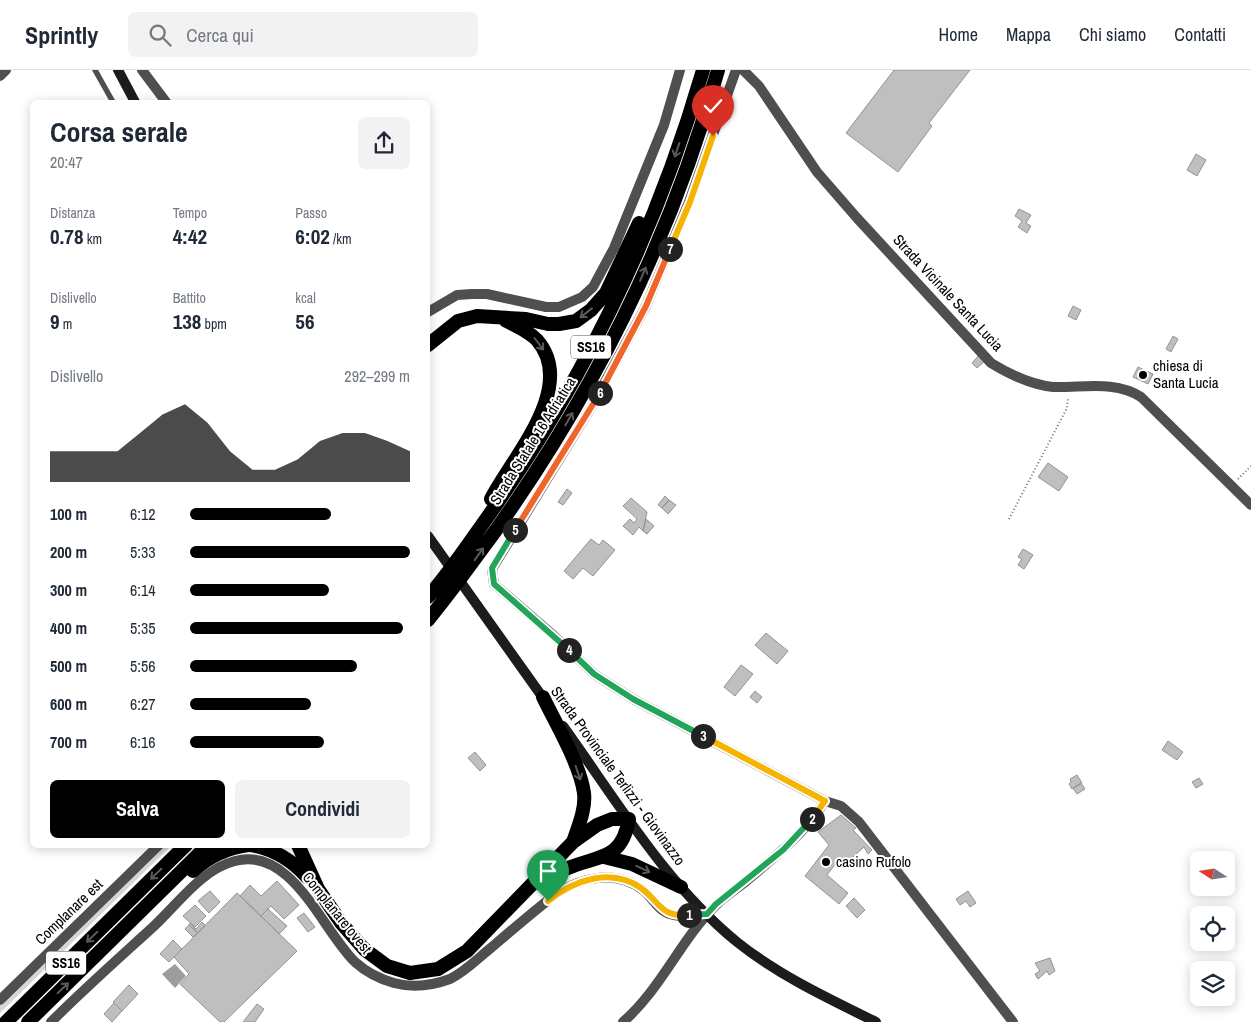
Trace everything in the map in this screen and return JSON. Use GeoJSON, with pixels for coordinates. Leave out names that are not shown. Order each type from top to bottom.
{"type":"FeatureCollection","features":[{"type":"Feature","properties":{"kind":"highway","name":"Strada Statale 16 Adriatica"},"geometry":{"type":"LineString","coordinates":[[430,594],[466,548],[524,465],[567,394],[629,271],[665,183],[703,70]]}},
{"type":"Feature","properties":{"kind":"highway","name":"Strada Statale 16 Adriatica"},"geometry":{"type":"LineString","coordinates":[[430,618],[529,483],[568,422],[633,296],[660,235],[693,149],[718,70]]}},
{"type":"Feature","properties":{"kind":"highway"},"geometry":{"type":"LineString","coordinates":[[430,343],[458,321],[477,316],[526,319],[559,324],[576,321],[591,310],[606,293],[642,218],[665,183]]}},
{"type":"Feature","properties":{"kind":"highway"},"geometry":{"type":"LineString","coordinates":[[466,548],[502,478],[539,420],[547,402],[550,381],[549,366],[544,351],[537,340],[528,332],[500,317]]}},
{"type":"Feature","properties":{"kind":"highway"},"geometry":{"type":"LineString","coordinates":[[542,697],[578,771],[584,794],[580,824],[573,842]]}},
{"type":"Feature","properties":{"kind":"highway"},"geometry":{"type":"LineString","coordinates":[[267,848],[294,863],[318,889],[342,924],[364,949],[386,966],[410,973],[438,969],[467,950],[536,882],[573,842],[597,825],[612,819],[629,819],[626,834],[614,852],[604,857],[569,867],[536,882]]}},
{"type":"Feature","properties":{"kind":"highway","name":"SS16"},"geometry":{"type":"LineString","coordinates":[[6,1022],[183,848]]}},
{"type":"Feature","properties":{"kind":"highway","name":"SS16"},"geometry":{"type":"LineString","coordinates":[[28,1022],[205,848]]}},
{"type":"Feature","properties":{"kind":"highway"},"geometry":{"type":"LineString","coordinates":[[104,948],[144,920],[198,866],[211,856],[231,848]]}},
{"type":"Feature","properties":{"kind":"highway"},"geometry":{"type":"LineString","coordinates":[[299,848],[318,889]]}},
{"type":"Feature","properties":{"kind":"highway"},"geometry":{"type":"LineString","coordinates":[[604,857],[632,864],[681,887]]}},
{"type":"Feature","properties":{"kind":"main road"},"geometry":{"type":"LineString","coordinates":[[118,70],[133,100]]}},
{"type":"Feature","properties":{"kind":"main road","name":"Strada Provinciale Terlizzi - Giovinazzo"},"geometry":{"type":"LineString","coordinates":[[430,539],[650,849],[681,887],[738,943],[782,971],[876,1022]]}},
{"type":"Feature","properties":{"kind":"street"},"geometry":{"type":"LineString","coordinates":[[0,76],[6,70]]}},
{"type":"Feature","properties":{"kind":"street"},"geometry":{"type":"LineString","coordinates":[[142,70],[164,100]]}},
{"type":"Feature","properties":{"kind":"street"},"geometry":{"type":"LineString","coordinates":[[430,311],[457,295],[472,294],[487,294],[546,307],[559,307],[582,297],[593,287],[614,248],[664,126],[680,70]]}},
{"type":"Feature","properties":{"kind":"street"},"geometry":{"type":"LineString","coordinates":[[736,70],[690,202],[646,306],[592,406],[492,568],[494,584],[553,635],[594,674],[633,699],[825,801],[840,806],[859,822],[1013,1022]]}},
{"type":"Feature","properties":{"kind":"street","name":"Strada Vicinale Santa Lucia"},"geometry":{"type":"LineString","coordinates":[[742,70],[759,86],[817,172],[991,363],[1006,372],[1052,387],[1105,386],[1132,391],[1142,397],[1251,505]]}},
{"type":"Feature","properties":{"kind":"street"},"geometry":{"type":"LineString","coordinates":[[623,1022],[652,991],[716,904],[783,850],[817,814],[825,801]]}},
{"type":"Feature","properties":{"kind":"street","name":"Complanare est"},"geometry":{"type":"LineString","coordinates":[[0,1000],[156,848]]}},
{"type":"Feature","properties":{"kind":"street","name":"Complanare ovest"},"geometry":{"type":"LineString","coordinates":[[51,1022],[88,985],[155,926],[206,876],[218,867],[241,859],[265,862],[280,870],[297,887],[354,961],[375,975],[407,986],[428,986],[458,974],[556,894],[568,887],[589,880],[610,877],[631,882],[646,892],[663,911],[672,915],[707,914]]}},
{"type":"Feature","properties":{"kind":"lane"},"geometry":{"type":"LineString","coordinates":[[95,70],[112,100]]}},
{"type":"Feature","properties":{"kind":"path"},"geometry":{"type":"LineString","coordinates":[[1009,519],[1067,408],[1068,396],[1062,386]]}},
{"type":"Feature","properties":{"kind":"path"},"geometry":{"type":"LineString","coordinates":[[1232,485],[1251,466]]}},
{"type":"Feature","properties":{"kind":"shaded area"},"geometry":{"type":"Polygon","coordinates":[[[160,848],[169,848],[0,1013],[0,1005],[160,848]]]}},
{"type":"Feature","properties":{"kind":"shaded area"},"geometry":{"type":"Polygon","coordinates":[[[175,964],[186,976],[175,988],[162,974],[175,964]]]}},
{"type":"Feature","properties":{"kind":"building"},"geometry":{"type":"Polygon","coordinates":[[[894,70],[970,70],[929,123],[932,126],[898,172],[846,133],[894,70]]]}},
{"type":"Feature","properties":{"kind":"building"},"geometry":{"type":"Polygon","coordinates":[[[1196,154],[1206,160],[1197,176],[1187,170],[1196,154]]]}},
{"type":"Feature","properties":{"kind":"building"},"geometry":{"type":"Polygon","coordinates":[[[1019,209],[1031,215],[1026,223],[1031,226],[1027,233],[1018,227],[1022,221],[1015,216],[1019,209]]]}},
{"type":"Feature","properties":{"kind":"building"},"geometry":{"type":"Polygon","coordinates":[[[1073,306],[1081,310],[1076,320],[1068,316],[1073,306]]]}},
{"type":"Feature","properties":{"kind":"building"},"geometry":{"type":"Polygon","coordinates":[[[1173,336],[1178,339],[1171,352],[1166,349],[1173,336]]]}},
{"type":"Feature","properties":{"kind":"building"},"geometry":{"type":"Polygon","coordinates":[[[979,355],[985,361],[977,368],[972,363],[979,355]]]}},
{"type":"Feature","properties":{"kind":"building","name":"chiesa di Santa Lucia"},"geometry":{"type":"Polygon","coordinates":[[[1138,367],[1153,374],[1148,384],[1133,377],[1138,367]]]}},
{"type":"Feature","properties":{"kind":"building"},"geometry":{"type":"Polygon","coordinates":[[[1048,463],[1068,477],[1059,491],[1038,477],[1048,463]]]}},
{"type":"Feature","properties":{"kind":"building"},"geometry":{"type":"Polygon","coordinates":[[[567,489],[572,493],[563,505],[558,502],[567,489]]]}},
{"type":"Feature","properties":{"kind":"building"},"geometry":{"type":"Polygon","coordinates":[[[665,496],[669,500],[662,508],[658,505],[665,496]]]}},
{"type":"Feature","properties":{"kind":"building"},"geometry":{"type":"Polygon","coordinates":[[[631,498],[647,512],[643,531],[639,527],[633,535],[623,526],[630,519],[634,523],[637,519],[623,506],[631,498]]]}},
{"type":"Feature","properties":{"kind":"building"},"geometry":{"type":"Polygon","coordinates":[[[669,500],[676,505],[668,514],[662,508],[669,500]]]}},
{"type":"Feature","properties":{"kind":"building"},"geometry":{"type":"Polygon","coordinates":[[[646,519],[654,526],[647,534],[643,531],[646,519]]]}},
{"type":"Feature","properties":{"kind":"building"},"geometry":{"type":"Polygon","coordinates":[[[591,539],[599,545],[603,540],[615,550],[593,576],[583,568],[573,579],[564,571],[591,539]]]}},
{"type":"Feature","properties":{"kind":"building"},"geometry":{"type":"Polygon","coordinates":[[[1023,549],[1033,555],[1024,569],[1018,565],[1022,559],[1018,557],[1023,549]]]}},
{"type":"Feature","properties":{"kind":"building"},"geometry":{"type":"Polygon","coordinates":[[[766,633],[788,651],[777,664],[755,645],[766,633]]]}},
{"type":"Feature","properties":{"kind":"building"},"geometry":{"type":"Polygon","coordinates":[[[741,665],[753,674],[735,696],[724,687],[741,665]]]}},
{"type":"Feature","properties":{"kind":"building"},"geometry":{"type":"Polygon","coordinates":[[[755,691],[762,697],[757,703],[750,697],[755,691]]]}},
{"type":"Feature","properties":{"kind":"building"},"geometry":{"type":"Polygon","coordinates":[[[1168,741],[1183,752],[1177,760],[1162,750],[1168,741]]]}},
{"type":"Feature","properties":{"kind":"building"},"geometry":{"type":"Polygon","coordinates":[[[475,752],[486,765],[480,771],[468,758],[475,752]]]}},
{"type":"Feature","properties":{"kind":"building"},"geometry":{"type":"Polygon","coordinates":[[[1077,775],[1082,783],[1072,789],[1069,784],[1071,782],[1070,779],[1077,775]]]}},
{"type":"Feature","properties":{"kind":"building"},"geometry":{"type":"Polygon","coordinates":[[[1199,778],[1203,784],[1196,788],[1192,782],[1199,778]]]}},
{"type":"Feature","properties":{"kind":"building"},"geometry":{"type":"Polygon","coordinates":[[[1081,783],[1085,789],[1077,794],[1073,788],[1081,783]]]}},
{"type":"Feature","properties":{"kind":"building","name":"casino Rufolo"},"geometry":{"type":"Polygon","coordinates":[[[841,815],[856,828],[853,830],[872,850],[868,854],[864,847],[844,865],[839,859],[827,875],[848,893],[839,904],[805,876],[829,845],[818,832],[841,815]]]}},
{"type":"Feature","properties":{"kind":"building"},"geometry":{"type":"Polygon","coordinates":[[[277,881],[299,905],[284,919],[271,906],[261,916],[240,896],[250,885],[261,896],[277,881]]]}},
{"type":"Feature","properties":{"kind":"building"},"geometry":{"type":"Polygon","coordinates":[[[210,891],[220,902],[209,913],[198,901],[210,891]]]}},
{"type":"Feature","properties":{"kind":"building"},"geometry":{"type":"Polygon","coordinates":[[[968,891],[976,903],[970,907],[966,901],[960,905],[956,899],[968,891]]]}},
{"type":"Feature","properties":{"kind":"building"},"geometry":{"type":"Polygon","coordinates":[[[237,893],[297,951],[224,1022],[220,1022],[180,984],[189,974],[174,957],[237,893]]]}},
{"type":"Feature","properties":{"kind":"building"},"geometry":{"type":"Polygon","coordinates":[[[854,898],[865,910],[857,918],[846,906],[854,898]]]}},
{"type":"Feature","properties":{"kind":"building"},"geometry":{"type":"Polygon","coordinates":[[[195,905],[206,916],[195,927],[183,916],[195,905]]]}},
{"type":"Feature","properties":{"kind":"building"},"geometry":{"type":"Polygon","coordinates":[[[268,909],[287,926],[279,934],[261,916],[268,909]]]}},
{"type":"Feature","properties":{"kind":"building"},"geometry":{"type":"Polygon","coordinates":[[[304,913],[315,927],[308,932],[297,918],[304,913]]]}},
{"type":"Feature","properties":{"kind":"building"},"geometry":{"type":"Polygon","coordinates":[[[202,922],[205,925],[198,933],[189,925],[190,923],[196,929],[202,922]]]}},
{"type":"Feature","properties":{"kind":"building"},"geometry":{"type":"Polygon","coordinates":[[[189,925],[198,933],[193,937],[185,929],[189,925]]]}},
{"type":"Feature","properties":{"kind":"building"},"geometry":{"type":"Polygon","coordinates":[[[173,940],[182,949],[169,962],[160,954],[173,940]]]}},
{"type":"Feature","properties":{"kind":"building"},"geometry":{"type":"Polygon","coordinates":[[[1050,958],[1055,971],[1049,975],[1047,971],[1038,979],[1035,974],[1040,971],[1035,963],[1050,958]]]}},
{"type":"Feature","properties":{"kind":"building"},"geometry":{"type":"Polygon","coordinates":[[[129,985],[138,994],[122,1011],[113,1002],[129,985]]]}},
{"type":"Feature","properties":{"kind":"building"},"geometry":{"type":"Polygon","coordinates":[[[114,1003],[122,1011],[112,1022],[104,1014],[114,1003]]]}},
{"type":"Feature","properties":{"kind":"building"},"geometry":{"type":"Polygon","coordinates":[[[257,1004],[264,1009],[255,1022],[243,1022],[257,1004]]]}},
{"type":"Feature","properties":{"kind":"place","name":"chiesa di Santa Lucia"},"geometry":{"type":"Point","coordinates":[1143,375]}},
{"type":"Feature","properties":{"kind":"place","name":"casino Rufolo"},"geometry":{"type":"Point","coordinates":[826,862]}},
{"type":"Feature","properties":{"kind":"route"},"geometry":{"type":"LineString","coordinates":[[548,901],[564,889],[586,880],[613,877],[631,882],[649,895],[660,908],[672,915],[707,914],[716,904],[783,850],[817,814],[825,801],[633,699],[594,674],[553,635],[494,584],[492,568],[592,406],[646,306],[690,202],[713,136]]}}]}
